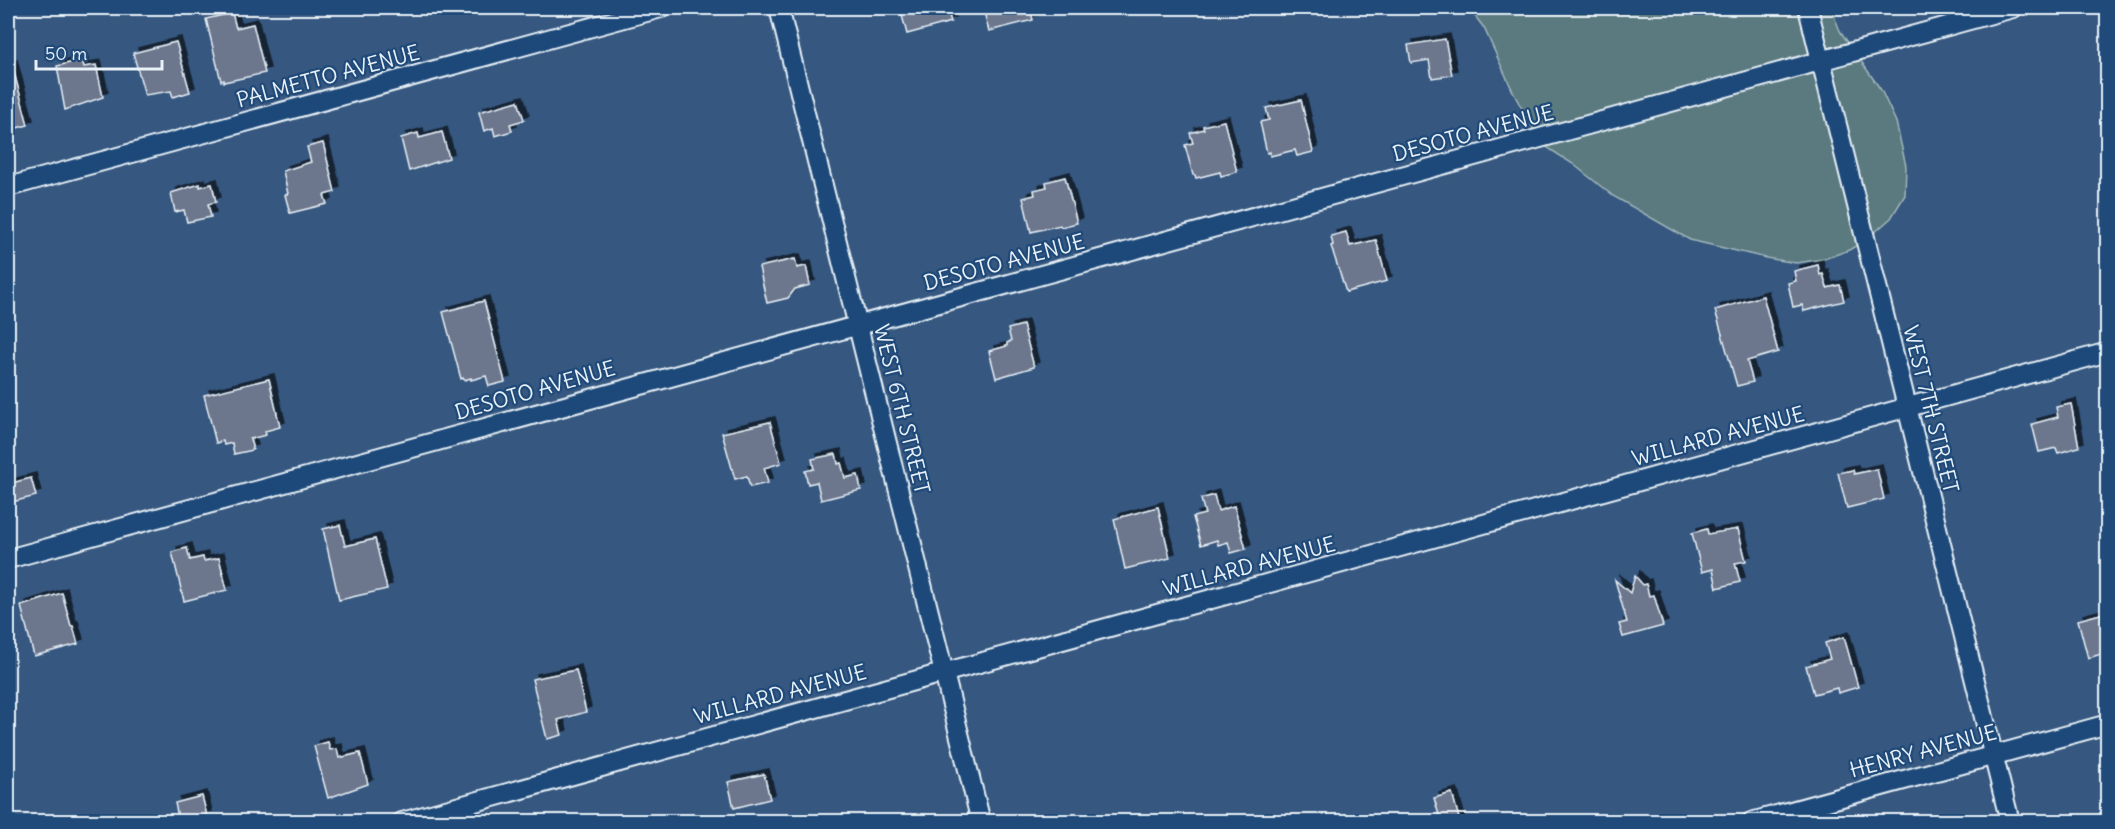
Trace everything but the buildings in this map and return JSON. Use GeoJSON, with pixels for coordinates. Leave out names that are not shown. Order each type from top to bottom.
{"type":"FeatureCollection","features":[{"type":"Feature","properties":{"kind":"street","name":"PALMETTO AVENUE"},"geometry":{"type":"LineString","coordinates":[[8,187],[661,8]]}},
{"type":"Feature","properties":{"kind":"street","name":"WEST 6TH STREET"},"geometry":{"type":"LineString","coordinates":[[779,8],[981,822]]}},
{"type":"Feature","properties":{"kind":"street","name":"WEST 7TH STREET"},"geometry":{"type":"LineString","coordinates":[[1808,8],[2010,822]]}},
{"type":"Feature","properties":{"kind":"street","name":"DESOTO AVENUE"},"geometry":{"type":"LineString","coordinates":[[8,559],[2013,8]]}},
{"type":"Feature","properties":{"kind":"street","name":"WILLARD AVENUE"},"geometry":{"type":"LineString","coordinates":[[402,822],[2108,352]]}},
{"type":"Feature","properties":{"kind":"street","name":"HENRY AVENUE"},"geometry":{"type":"LineString","coordinates":[[1751,822],[2108,723]]}},
{"type":"Feature","properties":{"kind":"green space"},"geometry":{"type":"Polygon","coordinates":[[[1469,8],[1831,8],[1840,31],[1881,90],[1896,122],[1906,166],[1905,195],[1891,218],[1866,240],[1849,250],[1824,259],[1796,263],[1690,240],[1613,196],[1573,164],[1542,144],[1515,96],[1484,28],[1469,8]]]}}]}
